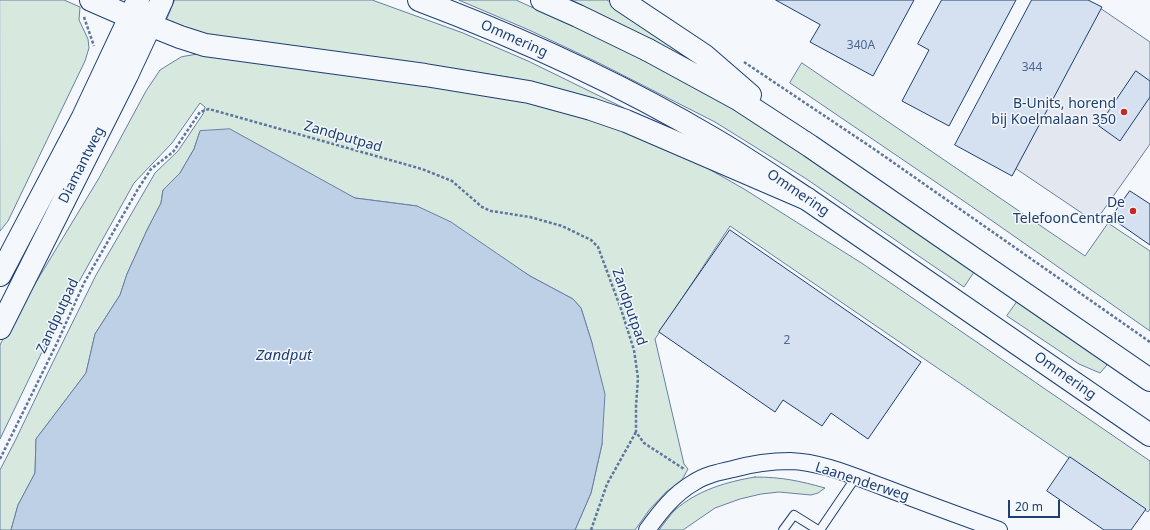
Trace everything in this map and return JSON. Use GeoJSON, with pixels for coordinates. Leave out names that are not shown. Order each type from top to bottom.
{"type":"FeatureCollection","features":[{"type":"Feature","properties":{"kind":"main road","name":"Diamantweg"},"geometry":{"type":"LineString","coordinates":[[0,328],[162,0]]}},
{"type":"Feature","properties":{"kind":"main road","name":"Ommering"},"geometry":{"type":"LineString","coordinates":[[419,0],[515,38],[617,86],[712,138],[807,199],[1150,435]]}},
{"type":"Feature","properties":{"kind":"main road"},"geometry":{"type":"LineString","coordinates":[[542,0],[648,50],[738,99],[810,146],[1150,380]]}},
{"type":"Feature","properties":{"kind":"main road"},"geometry":{"type":"LineString","coordinates":[[621,0],[705,56],[810,146]]}},
{"type":"Feature","properties":{"kind":"main road"},"geometry":{"type":"LineString","coordinates":[[87,6],[134,9],[150,26],[205,45],[432,76],[529,92],[553,98],[592,109],[626,121],[807,199]]}},
{"type":"Feature","properties":{"kind":"main road","name":"Diamantweg"},"geometry":{"type":"LineString","coordinates":[[0,275],[84,117],[134,9]]}},
{"type":"Feature","properties":{"kind":"street"},"geometry":{"type":"LineString","coordinates":[[0,281],[19,291]]}},
{"type":"Feature","properties":{"kind":"street","name":"Laanenderweg"},"geometry":{"type":"LineString","coordinates":[[647,530],[672,499],[694,482],[716,473],[746,466],[766,462],[790,461],[816,465],[856,477],[989,528]]}},
{"type":"Feature","properties":{"kind":"lane"},"geometry":{"type":"LineString","coordinates":[[783,530],[794,515],[819,530],[856,477]]}},
{"type":"Feature","properties":{"kind":"path"},"geometry":{"type":"LineString","coordinates":[[87,6],[84,21],[93,42],[94,49]]}},
{"type":"Feature","properties":{"kind":"path"},"geometry":{"type":"LineString","coordinates":[[743,61],[874,149],[1150,342]]}},
{"type":"Feature","properties":{"kind":"path","name":"Zandputpad"},"geometry":{"type":"LineString","coordinates":[[0,459],[57,343],[84,283],[138,189],[151,170],[173,152],[200,112],[209,109],[422,169],[452,181],[482,207],[491,211],[530,217],[562,226],[591,240],[598,247],[621,309],[634,350],[638,378],[636,432]]}},
{"type":"Feature","properties":{"kind":"path"},"geometry":{"type":"LineString","coordinates":[[591,530],[607,484],[636,432],[644,443],[683,467],[694,482]]}},
{"type":"Feature","properties":{"kind":"shaded area"},"geometry":{"type":"Polygon","coordinates":[[[0,0],[64,0],[80,7],[79,20],[88,39],[89,48],[85,61],[8,221],[0,231],[0,0]]]}},
{"type":"Feature","properties":{"kind":"shaded area"},"geometry":{"type":"Polygon","coordinates":[[[175,0],[372,0],[463,33],[528,61],[624,108],[621,114],[571,95],[513,78],[410,62],[210,37],[166,22],[175,0]]]}},
{"type":"Feature","properties":{"kind":"shaded area"},"geometry":{"type":"Polygon","coordinates":[[[459,0],[516,0],[621,48],[691,84],[754,121],[976,269],[964,287],[805,178],[715,122],[599,63],[529,30],[459,0]]]}},
{"type":"Feature","properties":{"kind":"shaded area"},"geometry":{"type":"Polygon","coordinates":[[[572,0],[607,0],[703,60],[700,66],[653,40],[572,0]]]}},
{"type":"Feature","properties":{"kind":"shaded area"},"geometry":{"type":"Polygon","coordinates":[[[1100,8],[1150,42],[1150,144],[1095,222],[1015,168],[1100,8]]]}},
{"type":"Feature","properties":{"kind":"shaded area"},"geometry":{"type":"Polygon","coordinates":[[[198,54],[395,80],[563,107],[688,157],[744,189],[863,264],[1150,461],[1150,509],[1148,512],[730,226],[655,339],[684,464],[688,469],[682,480],[666,492],[650,509],[635,530],[575,530],[591,493],[602,444],[592,343],[581,308],[573,299],[530,276],[417,206],[355,198],[200,131],[194,149],[180,173],[163,190],[161,203],[127,274],[120,295],[95,334],[86,373],[36,439],[35,473],[18,505],[11,530],[0,530],[0,470],[96,275],[155,173],[178,151],[203,114],[205,107],[200,103],[172,143],[134,183],[56,323],[0,439],[0,345],[9,327],[99,178],[146,91],[160,70],[181,57],[198,54]]]}},
{"type":"Feature","properties":{"kind":"shaded area"},"geometry":{"type":"Polygon","coordinates":[[[802,63],[1085,256],[1108,223],[1150,251],[1150,331],[968,204],[790,83],[802,63]]]}},
{"type":"Feature","properties":{"kind":"shaded area"},"geometry":{"type":"Polygon","coordinates":[[[1019,299],[1089,347],[1107,365],[1100,373],[1079,364],[1007,316],[1019,299]]]}},
{"type":"Feature","properties":{"kind":"shaded area"},"geometry":{"type":"Polygon","coordinates":[[[755,477],[791,480],[825,488],[818,493],[811,495],[779,492],[761,494],[740,499],[715,508],[683,530],[659,530],[675,510],[693,497],[723,484],[755,477]]]}},
{"type":"Feature","properties":{"kind":"water","name":"Zandput"},"geometry":{"type":"Polygon","coordinates":[[[230,129],[355,198],[417,206],[451,222],[530,276],[573,299],[581,308],[605,394],[602,444],[591,493],[575,530],[11,530],[18,505],[35,473],[36,439],[86,373],[95,334],[120,295],[127,274],[161,203],[163,190],[180,173],[194,149],[200,131],[230,129]]]}},
{"type":"Feature","properties":{"kind":"building"},"geometry":{"type":"Polygon","coordinates":[[[776,0],[914,0],[873,76],[810,42],[820,25],[776,0]]]}},
{"type":"Feature","properties":{"kind":"building"},"geometry":{"type":"Polygon","coordinates":[[[942,0],[1016,0],[949,126],[902,101],[929,50],[918,44],[942,0]]]}},
{"type":"Feature","properties":{"kind":"building"},"geometry":{"type":"Polygon","coordinates":[[[1032,0],[1088,0],[1102,7],[1012,176],[955,145],[1032,0]]]}},
{"type":"Feature","properties":{"kind":"building","name":"B-Units, horend bij Koelmalaan 350"},"geometry":{"type":"Polygon","coordinates":[[[1136,71],[1150,81],[1150,97],[1120,141],[1099,126],[1136,71]]]}},
{"type":"Feature","properties":{"kind":"building","name":"De TelefoonCentrale"},"geometry":{"type":"Polygon","coordinates":[[[1130,191],[1150,204],[1150,245],[1111,218],[1130,191]]]}},
{"type":"Feature","properties":{"kind":"building"},"geometry":{"type":"Polygon","coordinates":[[[730,230],[921,362],[868,439],[831,413],[822,426],[783,400],[775,412],[659,332],[730,230]]]}},
{"type":"Feature","properties":{"kind":"building"},"geometry":{"type":"Polygon","coordinates":[[[1070,457],[1146,509],[1131,530],[1104,530],[1047,491],[1070,457]]]}},
{"type":"Feature","properties":{"kind":"place","name":"B-Units, horend bij Koelmalaan 350"},"geometry":{"type":"Point","coordinates":[1124,112]}},
{"type":"Feature","properties":{"kind":"place","name":"De TelefoonCentrale"},"geometry":{"type":"Point","coordinates":[1133,211]}}]}
